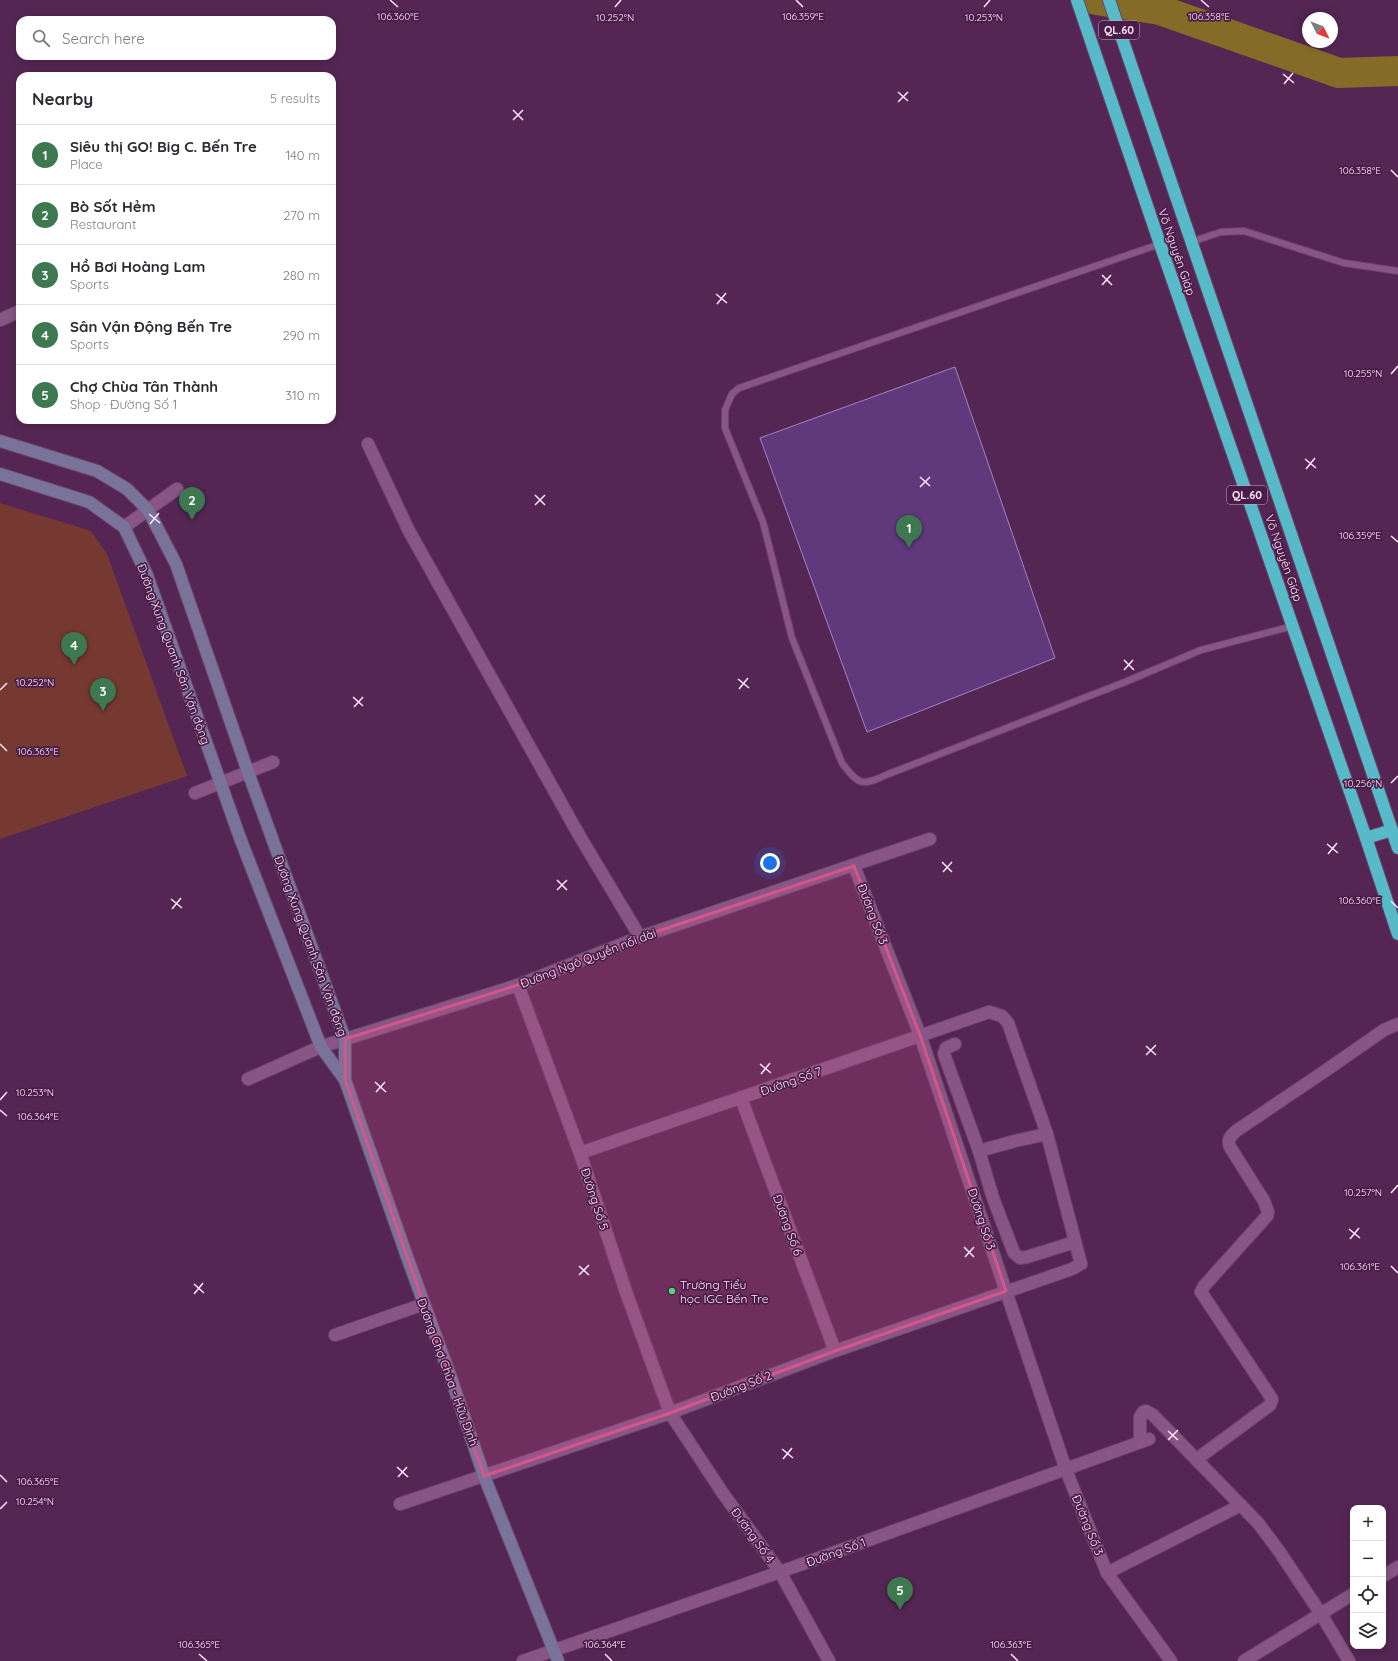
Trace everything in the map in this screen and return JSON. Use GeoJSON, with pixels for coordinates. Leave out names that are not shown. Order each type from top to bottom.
{"type":"FeatureCollection","features":[{"type":"Feature","properties":{"kind":"highway","name":"Võ Nguyên Giáp"},"geometry":{"type":"LineString","coordinates":[[1077,0],[1398,934]]}},
{"type":"Feature","properties":{"kind":"highway","name":"Võ Nguyên Giáp"},"geometry":{"type":"LineString","coordinates":[[1109,0],[1398,848]]}},
{"type":"Feature","properties":{"kind":"highway"},"geometry":{"type":"LineString","coordinates":[[1366,838],[1392,830]]}},
{"type":"Feature","properties":{"kind":"street"},"geometry":{"type":"LineString","coordinates":[[0,320],[16,313]]}},
{"type":"Feature","properties":{"kind":"street","name":"Đường Xung Quanh Sân Vận động"},"geometry":{"type":"LineString","coordinates":[[0,441],[97,471],[128,489],[148,510],[176,564],[248,772],[345,1039],[345,1080]]}},
{"type":"Feature","properties":{"kind":"street"},"geometry":{"type":"LineString","coordinates":[[368,444],[409,531],[579,835],[640,937]]}},
{"type":"Feature","properties":{"kind":"street","name":"Đường Xung Quanh Sân Vận động"},"geometry":{"type":"LineString","coordinates":[[0,474],[89,502],[124,527],[147,575],[240,838],[321,1047],[345,1080]]}},
{"type":"Feature","properties":{"kind":"street"},"geometry":{"type":"LineString","coordinates":[[124,527],[177,489]]}},
{"type":"Feature","properties":{"kind":"street"},"geometry":{"type":"LineString","coordinates":[[195,793],[273,762]]}},
{"type":"Feature","properties":{"kind":"street","name":"Đường Ngô Quyền nối dài"},"geometry":{"type":"LineString","coordinates":[[248,1079],[321,1047],[518,985],[640,937],[854,866],[930,839]]}},
{"type":"Feature","properties":{"kind":"street","name":"Đường Số 3"},"geometry":{"type":"LineString","coordinates":[[854,866],[920,1036],[1066,1470],[1107,1573],[1172,1661]]}},
{"type":"Feature","properties":{"kind":"street","name":"Đường Số 5"},"geometry":{"type":"LineString","coordinates":[[518,985],[580,1153],[626,1292],[670,1413]]}},
{"type":"Feature","properties":{"kind":"street","name":"Đường Số 7"},"geometry":{"type":"LineString","coordinates":[[580,1153],[988,1012],[1002,1016],[1008,1023],[1047,1134]]}},
{"type":"Feature","properties":{"kind":"street"},"geometry":{"type":"LineString","coordinates":[[1349,1661],[1321,1614],[1279,1551],[1258,1523],[1197,1459],[1272,1402],[1272,1399],[1201,1292],[1204,1286],[1267,1216],[1268,1212],[1264,1201],[1230,1147],[1228,1141],[1229,1138],[1236,1131],[1384,1030],[1398,1024]]}},
{"type":"Feature","properties":{"kind":"street"},"geometry":{"type":"LineString","coordinates":[[955,1044],[946,1048],[944,1054],[979,1151],[993,1198],[1014,1253],[1020,1258],[1027,1257],[1076,1242],[1047,1134],[979,1151]]}},
{"type":"Feature","properties":{"kind":"street","name":"Đường Chợ Chùa - Hữu Định"},"geometry":{"type":"LineString","coordinates":[[345,1080],[451,1378],[484,1476],[556,1656]]}},
{"type":"Feature","properties":{"kind":"street","name":"Đường Số 6"},"geometry":{"type":"LineString","coordinates":[[741,1098],[835,1351]]}},
{"type":"Feature","properties":{"kind":"street","name":"Đường Số 2"},"geometry":{"type":"LineString","coordinates":[[400,1504],[670,1413],[835,1351],[1072,1269],[1081,1264],[1076,1242]]}},
{"type":"Feature","properties":{"kind":"street"},"geometry":{"type":"LineString","coordinates":[[335,1335],[424,1304]]}},
{"type":"Feature","properties":{"kind":"street","name":"Đường Số 1"},"geometry":{"type":"LineString","coordinates":[[523,1661],[556,1656],[780,1572],[1145,1441],[1140,1417],[1143,1412],[1146,1411],[1153,1415],[1197,1459]]}},
{"type":"Feature","properties":{"kind":"street","name":"Đường Số 4"},"geometry":{"type":"LineString","coordinates":[[670,1413],[722,1492],[780,1572],[829,1661]]}},
{"type":"Feature","properties":{"kind":"street"},"geometry":{"type":"LineString","coordinates":[[1107,1573],[1241,1505]]}},
{"type":"Feature","properties":{"kind":"street"},"geometry":{"type":"LineString","coordinates":[[1386,1574],[1398,1567]]}},
{"type":"Feature","properties":{"kind":"street"},"geometry":{"type":"LineString","coordinates":[[1244,1661],[1350,1596]]}},
{"type":"Feature","properties":{"kind":"lane"},"geometry":{"type":"LineString","coordinates":[[1191,242],[1220,232],[1244,231],[1344,263],[1398,271]]}},
{"type":"Feature","properties":{"kind":"lane"},"geometry":{"type":"LineString","coordinates":[[1160,244],[739,388],[732,394],[725,410],[725,428],[762,522],[792,638],[842,763],[854,779],[864,782],[873,781],[1125,682],[1201,650],[1293,626]]}},
{"type":"Feature","properties":{"kind":"highlighted area"},"geometry":{"type":"Polygon","coordinates":[[[854,866],[920,1035],[1006,1291],[835,1351],[670,1413],[484,1476],[345,1080],[345,1039],[518,985],[640,937],[854,866]]]}},
{"type":"Feature","properties":{"kind":"shaded area"},"geometry":{"type":"Polygon","coordinates":[[[0,503],[91,531],[107,554],[187,776],[0,839],[0,503]]]}},
{"type":"Feature","properties":{"kind":"building"},"geometry":{"type":"Polygon","coordinates":[[[955,367],[1055,658],[867,732],[760,438],[955,367]]]}},
{"type":"Feature","properties":{"kind":"waterway"},"geometry":{"type":"LineString","coordinates":[[1096,0],[1160,10],[1339,73],[1398,71]]}},
{"type":"Feature","properties":{"kind":"place","name":"Bò Sốt Hẻm"},"geometry":{"type":"Point","coordinates":[192,520]}},
{"type":"Feature","properties":{"kind":"place","name":"Siêu thị GO! Big C. Bến Tre"},"geometry":{"type":"Point","coordinates":[909,548]}},
{"type":"Feature","properties":{"kind":"place","name":"Sân Vận Động Bến Tre"},"geometry":{"type":"Point","coordinates":[74,665]}},
{"type":"Feature","properties":{"kind":"place","name":"Hồ Bơi Hoàng Lam"},"geometry":{"type":"Point","coordinates":[103,711]}},
{"type":"Feature","properties":{"kind":"place","name":"Trường Tiểu học IGC Bến Tre"},"geometry":{"type":"Point","coordinates":[672,1291]}},
{"type":"Feature","properties":{"kind":"place","name":"Chợ Chùa Tân Thành"},"geometry":{"type":"Point","coordinates":[900,1610]}}]}
